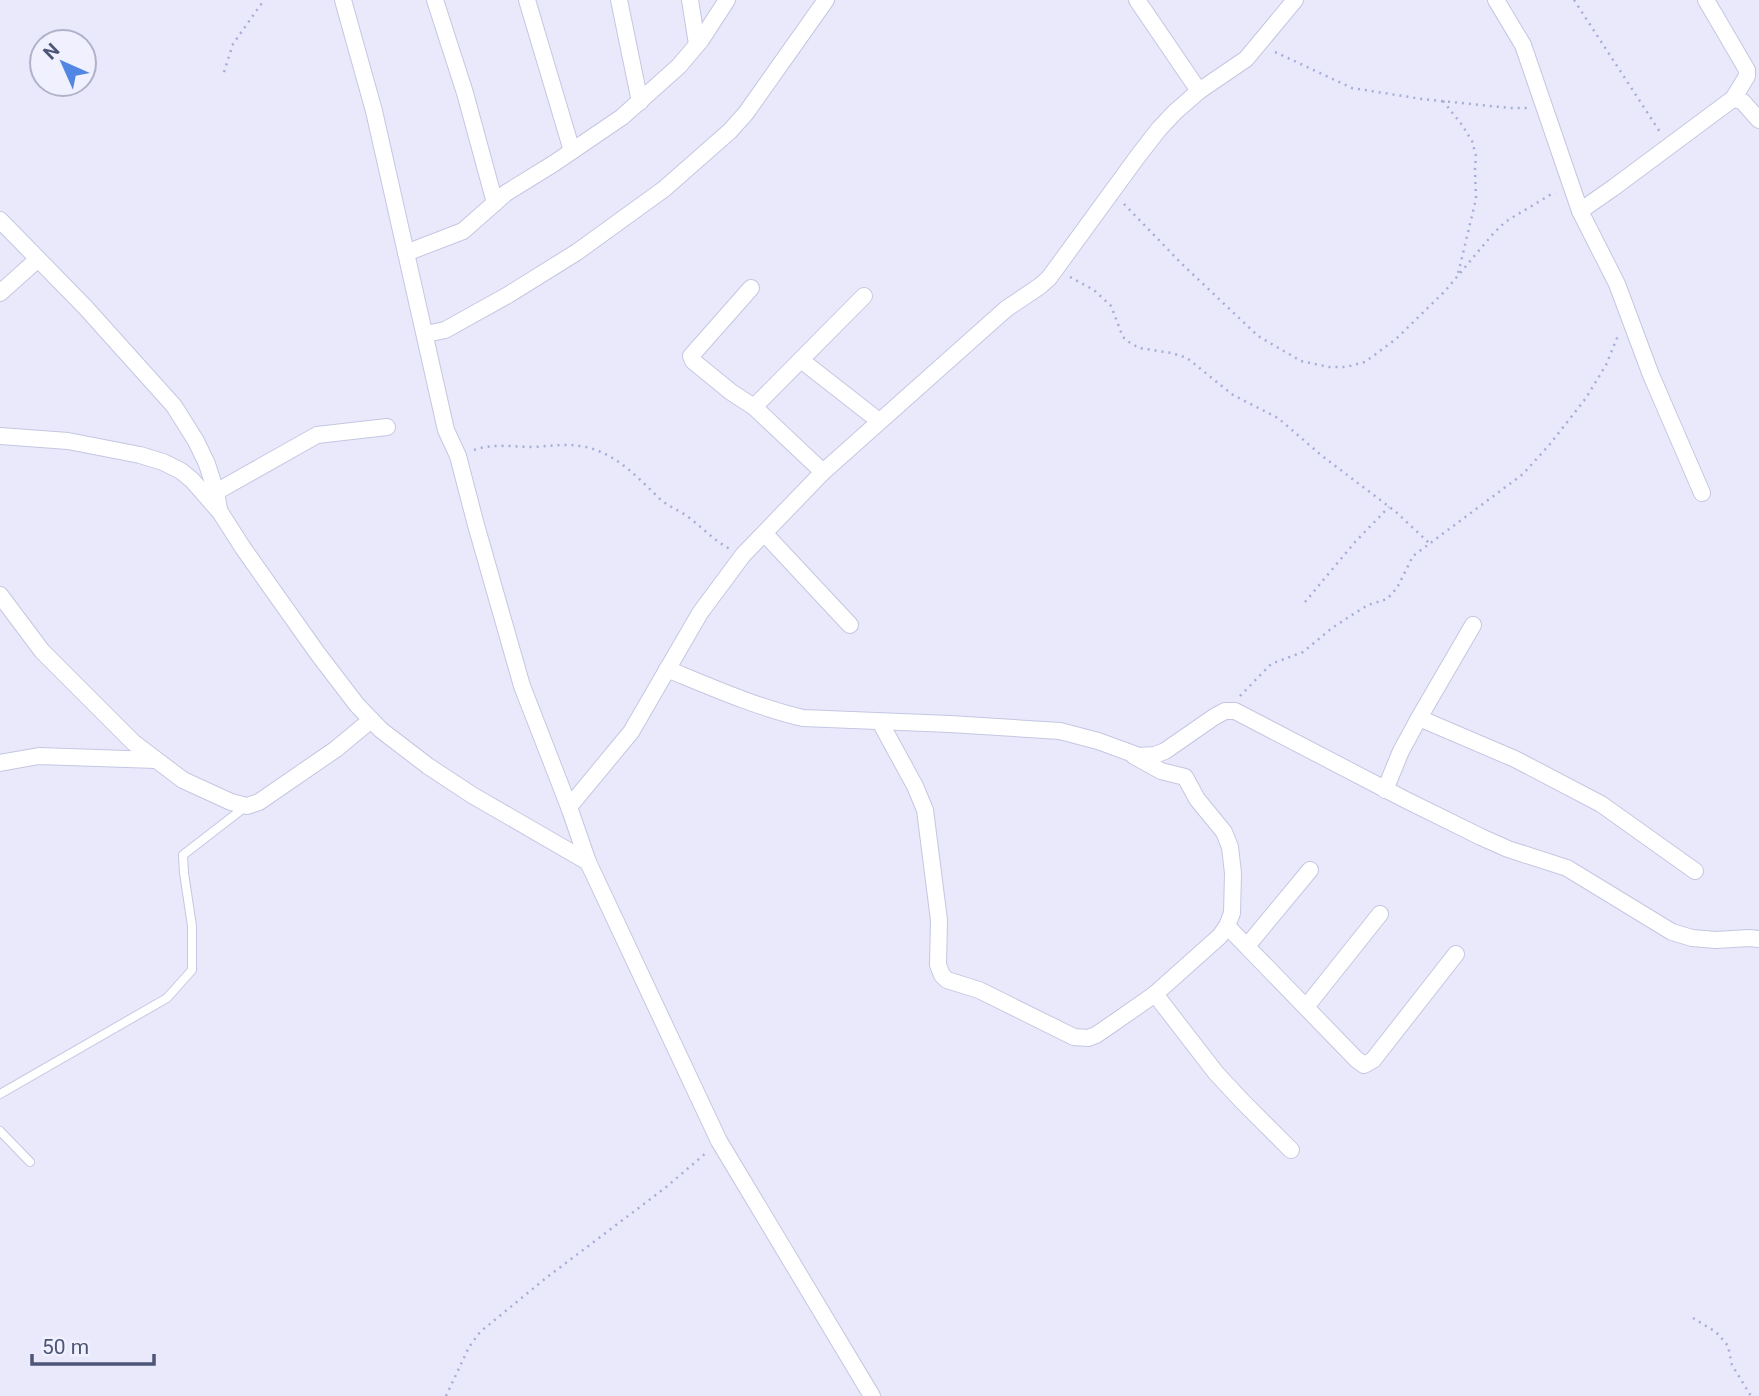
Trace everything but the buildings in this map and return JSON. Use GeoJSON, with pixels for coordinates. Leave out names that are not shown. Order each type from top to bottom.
{"type":"FeatureCollection","features":[{"type":"Feature","properties":{"kind":"street"},"geometry":{"type":"LineString","coordinates":[[343,0],[374,111],[446,430],[458,456],[522,686],[588,862],[719,1141],[872,1396]]}},
{"type":"Feature","properties":{"kind":"street"},"geometry":{"type":"LineString","coordinates":[[435,0],[465,93],[495,203]]}},
{"type":"Feature","properties":{"kind":"street"},"geometry":{"type":"LineString","coordinates":[[527,0],[572,151]]}},
{"type":"Feature","properties":{"kind":"street"},"geometry":{"type":"LineString","coordinates":[[619,0],[640,102]]}},
{"type":"Feature","properties":{"kind":"street"},"geometry":{"type":"LineString","coordinates":[[690,0],[697,44]]}},
{"type":"Feature","properties":{"kind":"street"},"geometry":{"type":"LineString","coordinates":[[406,253],[463,231],[506,193],[622,117],[679,66],[727,0]]}},
{"type":"Feature","properties":{"kind":"street"},"geometry":{"type":"LineString","coordinates":[[426,334],[445,330],[508,295],[577,252],[664,188],[730,131],[746,113],[826,0]]}},
{"type":"Feature","properties":{"kind":"street"},"geometry":{"type":"LineString","coordinates":[[1137,0],[1199,91]]}},
{"type":"Feature","properties":{"kind":"street"},"geometry":{"type":"LineString","coordinates":[[569,807],[631,732],[700,613],[743,555],[823,472],[879,421],[1006,309],[1040,286],[1056,269],[1112,191],[1175,112],[1199,91],[1246,59],[1295,0]]}},
{"type":"Feature","properties":{"kind":"street"},"geometry":{"type":"LineString","coordinates":[[1580,211],[1734,99],[1747,70],[1706,0]]}},
{"type":"Feature","properties":{"kind":"street"},"geometry":{"type":"LineString","coordinates":[[1504,3],[1523,45],[1580,211],[1617,284],[1655,386],[1702,494]]}},
{"type":"Feature","properties":{"kind":"street"},"geometry":{"type":"LineString","coordinates":[[1734,99],[1743,102],[1759,120]]}},
{"type":"Feature","properties":{"kind":"street"},"geometry":{"type":"LineString","coordinates":[[0,220],[86,308],[174,406],[197,441],[207,464],[220,512]]}},
{"type":"Feature","properties":{"kind":"street"},"geometry":{"type":"LineString","coordinates":[[0,293],[38,259]]}},
{"type":"Feature","properties":{"kind":"street"},"geometry":{"type":"LineString","coordinates":[[751,288],[691,356],[693,362],[754,407],[823,472]]}},
{"type":"Feature","properties":{"kind":"street"},"geometry":{"type":"LineString","coordinates":[[754,407],[864,296]]}},
{"type":"Feature","properties":{"kind":"street"},"geometry":{"type":"LineString","coordinates":[[801,360],[879,421]]}},
{"type":"Feature","properties":{"kind":"street"},"geometry":{"type":"LineString","coordinates":[[216,492],[317,435],[387,427]]}},
{"type":"Feature","properties":{"kind":"street"},"geometry":{"type":"LineString","coordinates":[[0,436],[68,442],[140,455],[181,471],[220,512],[318,654],[380,730],[472,795],[588,862]]}},
{"type":"Feature","properties":{"kind":"street"},"geometry":{"type":"LineString","coordinates":[[765,534],[850,625]]}},
{"type":"Feature","properties":{"kind":"street"},"geometry":{"type":"LineString","coordinates":[[0,595],[42,651],[134,743],[183,780],[231,802],[247,806],[259,802],[336,749],[372,720]]}},
{"type":"Feature","properties":{"kind":"street"},"geometry":{"type":"LineString","coordinates":[[1385,790],[1401,751],[1473,625]]}},
{"type":"Feature","properties":{"kind":"street"},"geometry":{"type":"LineString","coordinates":[[667,669],[728,694],[803,718],[1060,732],[1098,741],[1139,756],[1165,751],[1214,717],[1225,711],[1235,711],[1385,790],[1508,849],[1567,868],[1672,932],[1692,938],[1716,940],[1759,939]]}},
{"type":"Feature","properties":{"kind":"street"},"geometry":{"type":"LineString","coordinates":[[1419,718],[1515,759],[1601,804],[1695,871]]}},
{"type":"Feature","properties":{"kind":"street"},"geometry":{"type":"LineString","coordinates":[[880,722],[925,810],[939,920],[938,965],[942,975],[947,980],[979,990],[1074,1037],[1082,1038],[1096,1035],[1155,993],[1220,936],[1232,913],[1233,873],[1230,847],[1224,832],[1197,799],[1185,777],[1161,771],[1129,753]]}},
{"type":"Feature","properties":{"kind":"street"},"geometry":{"type":"LineString","coordinates":[[0,763],[39,757],[156,760]]}},
{"type":"Feature","properties":{"kind":"street"},"geometry":{"type":"LineString","coordinates":[[1247,946],[1310,870]]}},
{"type":"Feature","properties":{"kind":"street"},"geometry":{"type":"LineString","coordinates":[[1306,1007],[1380,914]]}},
{"type":"Feature","properties":{"kind":"street"},"geometry":{"type":"LineString","coordinates":[[1227,926],[1364,1065],[1373,1060],[1456,954]]}},
{"type":"Feature","properties":{"kind":"street"},"geometry":{"type":"LineString","coordinates":[[1155,993],[1216,1073],[1291,1150]]}},
{"type":"Feature","properties":{"kind":"lane"},"geometry":{"type":"LineString","coordinates":[[0,1094],[167,998],[192,970],[192,926],[183,855],[247,806]]}},
{"type":"Feature","properties":{"kind":"lane"},"geometry":{"type":"LineString","coordinates":[[0,1131],[30,1162]]}},
{"type":"Feature","properties":{"kind":"path"},"geometry":{"type":"LineString","coordinates":[[224,72],[233,44],[264,0]]}},
{"type":"Feature","properties":{"kind":"path"},"geometry":{"type":"LineString","coordinates":[[1574,0],[1669,146]]}},
{"type":"Feature","properties":{"kind":"path"},"geometry":{"type":"LineString","coordinates":[[1259,44],[1352,88],[1510,108],[1545,108]]}},
{"type":"Feature","properties":{"kind":"path"},"geometry":{"type":"LineString","coordinates":[[1443,101],[1472,141],[1476,156],[1476,200],[1458,275]]}},
{"type":"Feature","properties":{"kind":"path"},"geometry":{"type":"LineString","coordinates":[[1112,191],[1181,263],[1258,336],[1301,361],[1329,367],[1346,367],[1365,362],[1396,339],[1445,291],[1505,222],[1570,183]]}},
{"type":"Feature","properties":{"kind":"path"},"geometry":{"type":"LineString","coordinates":[[1056,269],[1100,295],[1111,306],[1121,332],[1129,342],[1139,348],[1187,358],[1233,395],[1278,418],[1321,455],[1390,507],[1429,543]]}},
{"type":"Feature","properties":{"kind":"path"},"geometry":{"type":"LineString","coordinates":[[1225,711],[1271,664],[1303,652],[1355,613],[1387,598],[1397,588],[1413,556],[1523,474],[1586,398],[1606,365],[1627,312]]}},
{"type":"Feature","properties":{"kind":"path"},"geometry":{"type":"LineString","coordinates":[[458,456],[484,447],[500,445],[531,447],[564,444],[594,449],[622,463],[663,501],[687,516],[719,543],[743,555]]}},
{"type":"Feature","properties":{"kind":"path"},"geometry":{"type":"LineString","coordinates":[[1305,602],[1355,542],[1390,507]]}},
{"type":"Feature","properties":{"kind":"path"},"geometry":{"type":"LineString","coordinates":[[446,1396],[469,1347],[480,1332],[665,1188],[719,1141]]}},
{"type":"Feature","properties":{"kind":"path"},"geometry":{"type":"LineString","coordinates":[[1693,1318],[1724,1340],[1732,1365],[1751,1396]]}}]}
